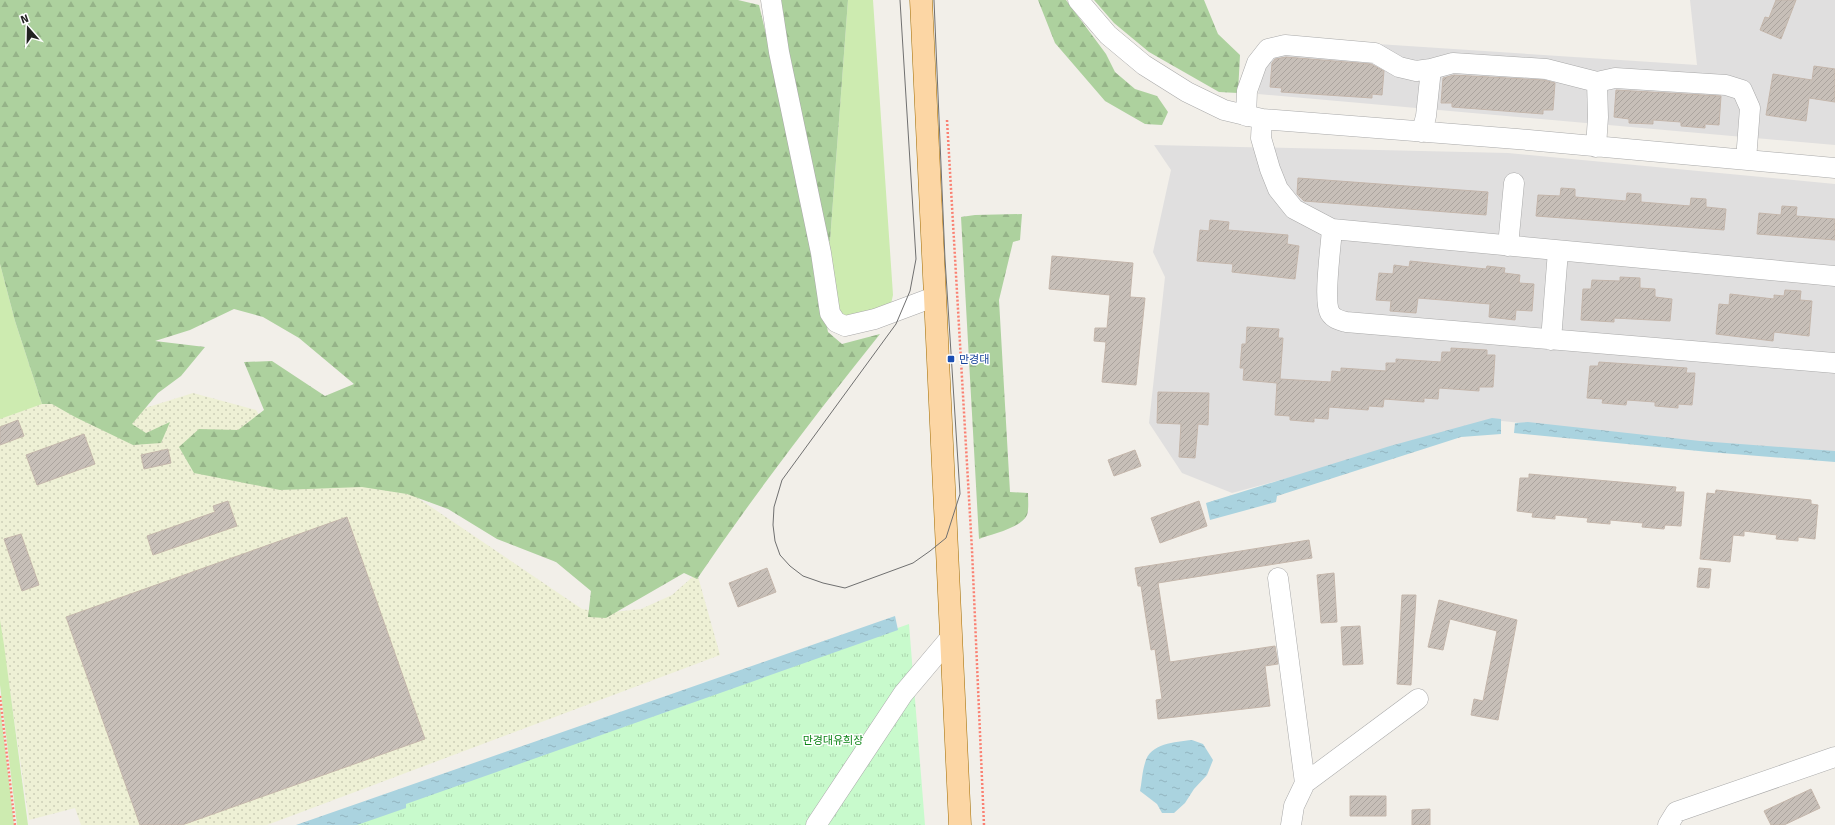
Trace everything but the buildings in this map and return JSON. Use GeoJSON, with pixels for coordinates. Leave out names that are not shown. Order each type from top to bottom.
{"type":"FeatureCollection","features":[{"type":"Feature","properties":{"kind":"main road"},"geometry":{"type":"LineString","coordinates":[[921,0],[960,825]]}},
{"type":"Feature","properties":{"kind":"street"},"geometry":{"type":"LineString","coordinates":[[771,0],[779,52],[821,253],[830,313],[836,322],[845,326],[875,319],[934,297]]}},
{"type":"Feature","properties":{"kind":"street"},"geometry":{"type":"LineString","coordinates":[[1078,0],[1108,35],[1144,65],[1187,92],[1224,110],[1254,118],[1835,168]]}},
{"type":"Feature","properties":{"kind":"street"},"geometry":{"type":"LineString","coordinates":[[1746,160],[1750,108],[1742,90],[1726,85],[1615,78],[1597,82],[1546,69],[1453,63],[1431,70],[1416,72],[1399,67],[1375,53],[1285,46],[1268,49],[1257,63],[1247,91],[1270,169],[1278,189],[1294,209],[1332,229],[1835,276]]}},
{"type":"Feature","properties":{"kind":"street"},"geometry":{"type":"LineString","coordinates":[[1422,132],[1431,70]]}},
{"type":"Feature","properties":{"kind":"street"},"geometry":{"type":"LineString","coordinates":[[1596,147],[1598,117],[1597,82]]}},
{"type":"Feature","properties":{"kind":"street"},"geometry":{"type":"LineString","coordinates":[[1508,246],[1514,182]]}},
{"type":"Feature","properties":{"kind":"street"},"geometry":{"type":"LineString","coordinates":[[1332,229],[1327,300],[1330,312],[1335,319],[1346,322],[1835,363]]}},
{"type":"Feature","properties":{"kind":"street"},"geometry":{"type":"LineString","coordinates":[[1551,340],[1558,251]]}},
{"type":"Feature","properties":{"kind":"street"},"geometry":{"type":"LineString","coordinates":[[1278,578],[1305,783]]}},
{"type":"Feature","properties":{"kind":"street"},"geometry":{"type":"LineString","coordinates":[[816,825],[903,694],[951,637]]}},
{"type":"Feature","properties":{"kind":"street"},"geometry":{"type":"LineString","coordinates":[[1291,825],[1294,806],[1305,783],[1418,699]]}},
{"type":"Feature","properties":{"kind":"street"},"geometry":{"type":"LineString","coordinates":[[1668,825],[1676,812],[1835,757]]}},
{"type":"Feature","properties":{"kind":"path"},"geometry":{"type":"LineString","coordinates":[[947,120],[972,542],[984,825]]}},
{"type":"Feature","properties":{"kind":"path"},"geometry":{"type":"LineString","coordinates":[[0,696],[15,825]]}},
{"type":"Feature","properties":{"kind":"shaded area"},"geometry":{"type":"Polygon","coordinates":[[[1690,0],[1835,0],[1835,145],[1258,94],[1271,37],[1697,65],[1690,0]]]}},
{"type":"Feature","properties":{"kind":"shaded area"},"geometry":{"type":"Polygon","coordinates":[[[1154,145],[1508,153],[1835,184],[1835,456],[1502,421],[1232,493],[1182,473],[1149,423],[1165,277],[1153,252],[1171,170],[1154,145]]]}},
{"type":"Feature","properties":{"kind":"green space"},"geometry":{"type":"Polygon","coordinates":[[[0,0],[738,0],[759,5],[785,113],[828,332],[842,344],[880,334],[786,455],[697,579],[684,573],[606,618],[588,617],[591,591],[556,562],[497,539],[448,509],[407,494],[362,487],[280,490],[194,473],[179,447],[199,429],[238,430],[264,410],[244,362],[272,361],[325,396],[354,384],[299,338],[263,317],[234,309],[190,330],[155,341],[205,347],[181,376],[158,393],[132,424],[146,433],[170,422],[161,443],[133,445],[75,417],[52,404],[42,404],[15,321],[0,264],[0,0]]]}},
{"type":"Feature","properties":{"kind":"green space"},"geometry":{"type":"Polygon","coordinates":[[[779,0],[848,0],[830,241],[824,240],[779,0]]]}},
{"type":"Feature","properties":{"kind":"green space"},"geometry":{"type":"Polygon","coordinates":[[[848,0],[873,0],[893,295],[891,304],[881,312],[836,319],[824,240],[830,241],[848,0]]]}},
{"type":"Feature","properties":{"kind":"green space"},"geometry":{"type":"Polygon","coordinates":[[[1038,0],[1066,0],[1106,54],[1115,72],[1135,89],[1157,96],[1168,112],[1162,125],[1145,124],[1105,101],[1055,43],[1038,0]]]}},
{"type":"Feature","properties":{"kind":"green space"},"geometry":{"type":"Polygon","coordinates":[[[1094,0],[1204,0],[1218,34],[1240,55],[1238,93],[1219,92],[1149,52],[1114,23],[1094,0]]]}},
{"type":"Feature","properties":{"kind":"green space"},"geometry":{"type":"Polygon","coordinates":[[[1022,214],[1020,240],[1013,242],[999,300],[1010,492],[1028,493],[1028,510],[1024,520],[1019,524],[979,539],[961,217],[975,215],[1022,214]]]}},
{"type":"Feature","properties":{"kind":"green space"},"geometry":{"type":"Polygon","coordinates":[[[0,264],[15,321],[42,404],[0,419],[0,264]]]}},
{"type":"Feature","properties":{"kind":"green space"},"geometry":{"type":"Polygon","coordinates":[[[76,391],[123,415],[193,393],[256,410],[297,476],[403,488],[582,609],[605,613],[641,609],[672,595],[697,573],[720,655],[267,825],[81,825],[75,808],[29,820],[0,623],[0,418],[76,391]]]}},
{"type":"Feature","properties":{"kind":"green space"},"geometry":{"type":"Polygon","coordinates":[[[0,620],[28,825],[17,825],[0,685],[0,620]]]}},
{"type":"Feature","properties":{"kind":"green space","name":"만경대유희장"},"geometry":{"type":"Polygon","coordinates":[[[909,624],[925,825],[334,825],[909,624]]]}},
{"type":"Feature","properties":{"kind":"green space"},"geometry":{"type":"Polygon","coordinates":[[[0,705],[14,825],[0,825],[0,705]]]}},
{"type":"Feature","properties":{"kind":"water"},"geometry":{"type":"Polygon","coordinates":[[[1492,418],[1501,419],[1501,434],[1461,437],[1277,496],[1276,502],[1210,520],[1206,503],[1390,446],[1492,418]]]}},
{"type":"Feature","properties":{"kind":"water"},"geometry":{"type":"Polygon","coordinates":[[[1528,422],[1700,441],[1835,451],[1835,462],[1709,452],[1514,433],[1515,423],[1528,422]]]}},
{"type":"Feature","properties":{"kind":"water"},"geometry":{"type":"Polygon","coordinates":[[[895,616],[898,630],[406,804],[406,808],[357,825],[296,825],[895,616]]]}},
{"type":"Feature","properties":{"kind":"water"},"geometry":{"type":"Polygon","coordinates":[[[1192,740],[1203,744],[1213,760],[1207,775],[1194,789],[1185,803],[1174,813],[1162,813],[1157,804],[1140,791],[1145,763],[1152,751],[1158,747],[1171,743],[1192,740]]]}},
{"type":"Feature","properties":{"kind":"tram line"},"geometry":{"type":"LineString","coordinates":[[900,0],[916,259],[910,291],[896,324],[782,480],[774,507],[773,525],[775,541],[780,555],[790,566],[803,576],[823,583],[845,588],[913,563],[946,538],[960,494],[945,259],[934,0]]}},
{"type":"Feature","properties":{"kind":"place","name":"만경대"},"geometry":{"type":"Point","coordinates":[951,359]}}]}
